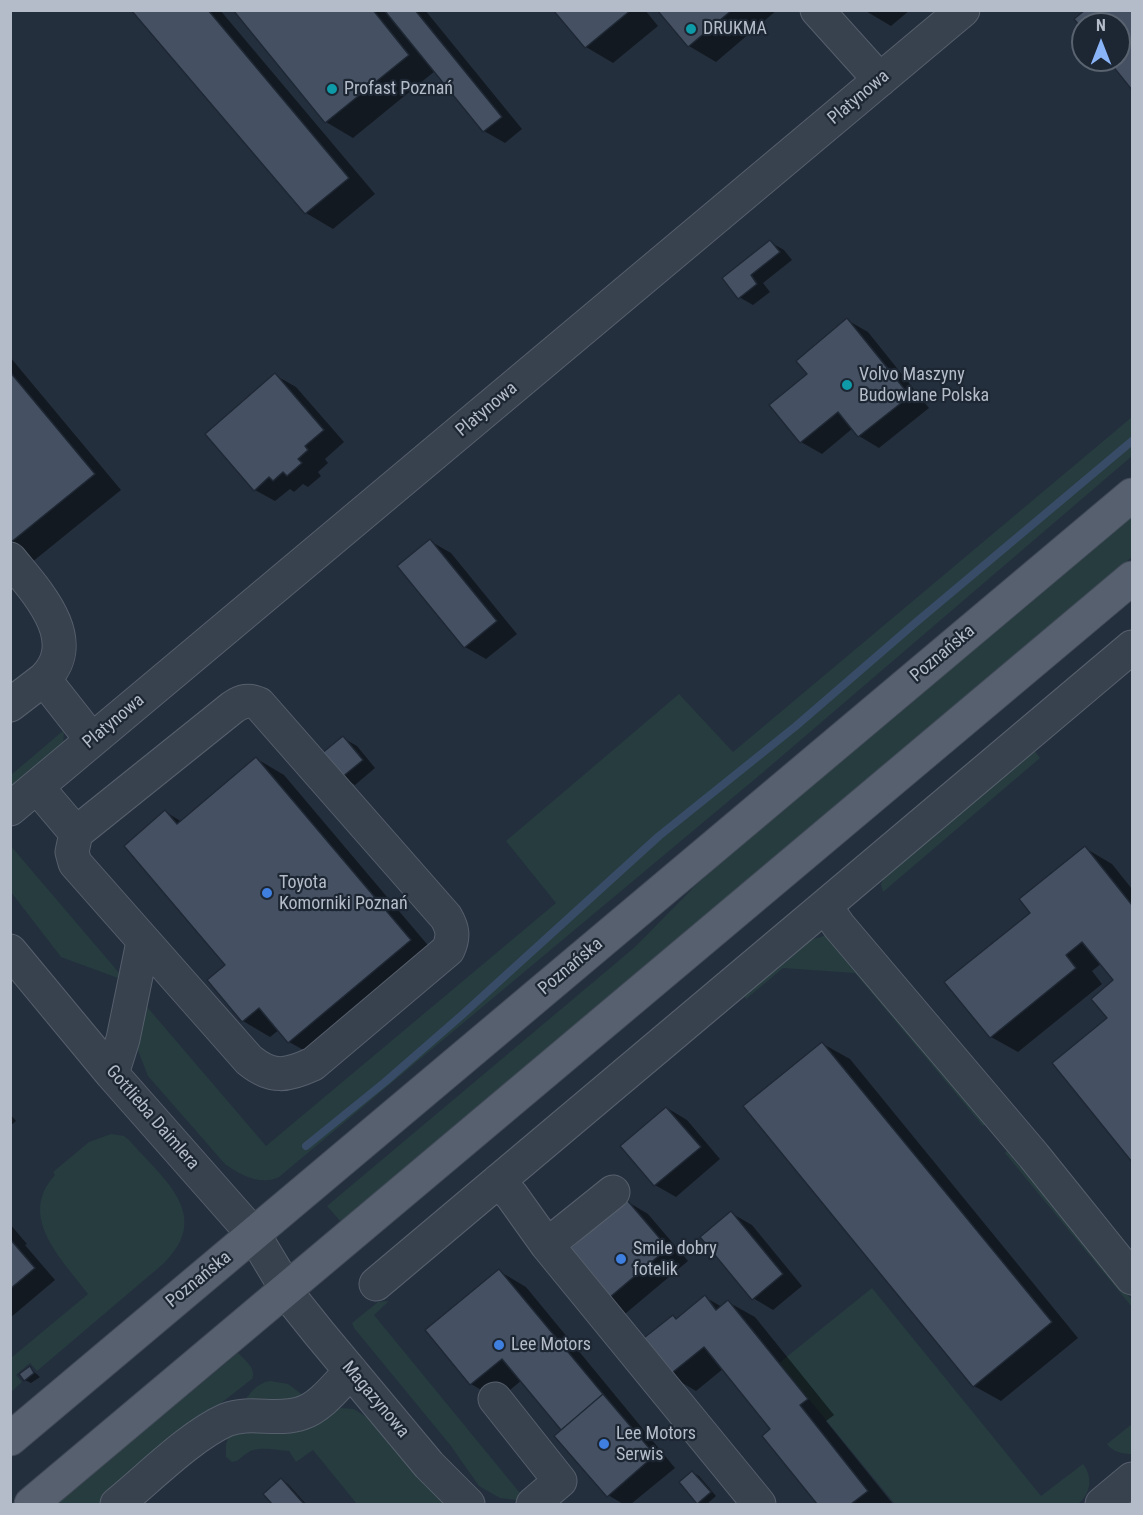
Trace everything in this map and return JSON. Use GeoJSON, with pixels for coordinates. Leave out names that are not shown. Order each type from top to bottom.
{"type":"FeatureCollection","features":[{"type":"Feature","properties":{"kind":"main road","name":"Poznańska"},"geometry":{"type":"LineString","coordinates":[[10,1439],[1132,495]]}},
{"type":"Feature","properties":{"kind":"main road"},"geometry":{"type":"LineString","coordinates":[[31,1504],[1132,578]]}},
{"type":"Feature","properties":{"kind":"street"},"geometry":{"type":"LineString","coordinates":[[817,10],[880,80]]}},
{"type":"Feature","properties":{"kind":"street","name":"Platynowa"},"geometry":{"type":"LineString","coordinates":[[10,810],[963,10]]}},
{"type":"Feature","properties":{"kind":"street"},"geometry":{"type":"LineString","coordinates":[[10,559],[50,611],[59,643],[57,659],[52,672],[10,705]]}},
{"type":"Feature","properties":{"kind":"street"},"geometry":{"type":"LineString","coordinates":[[375,1284],[1132,647]]}},
{"type":"Feature","properties":{"kind":"street"},"geometry":{"type":"LineString","coordinates":[[44,679],[92,740]]}},
{"type":"Feature","properties":{"kind":"street"},"geometry":{"type":"LineString","coordinates":[[252,700],[260,704],[446,917],[452,928],[453,940],[448,950],[313,1064],[296,1072],[282,1075],[270,1073],[254,1064],[143,942],[75,863],[73,843],[76,833],[233,707],[252,700]]}},
{"type":"Feature","properties":{"kind":"street"},"geometry":{"type":"LineString","coordinates":[[37,787],[76,833]]}},
{"type":"Feature","properties":{"kind":"street"},"geometry":{"type":"LineString","coordinates":[[825,906],[839,926],[1034,1156],[1132,1278]]}},
{"type":"Feature","properties":{"kind":"street"},"geometry":{"type":"LineString","coordinates":[[112,1074],[123,1039],[143,942]]}},
{"type":"Feature","properties":{"kind":"street","name":"Gottlieba Daimlera"},"geometry":{"type":"LineString","coordinates":[[10,951],[112,1074],[254,1235],[287,1290]]}},
{"type":"Feature","properties":{"kind":"street"},"geometry":{"type":"LineString","coordinates":[[135,981],[175,978]]}},
{"type":"Feature","properties":{"kind":"street"},"geometry":{"type":"LineString","coordinates":[[498,1181],[512,1196],[547,1245],[759,1504]]}},
{"type":"Feature","properties":{"kind":"street"},"geometry":{"type":"LineString","coordinates":[[547,1245],[613,1192]]}},
{"type":"Feature","properties":{"kind":"street","name":"Magazynowa"},"geometry":{"type":"LineString","coordinates":[[287,1290],[429,1465],[468,1504]]}},
{"type":"Feature","properties":{"kind":"street"},"geometry":{"type":"LineString","coordinates":[[117,1504],[214,1426],[226,1420],[248,1415],[305,1413],[321,1401],[351,1371]]}},
{"type":"Feature","properties":{"kind":"street"},"geometry":{"type":"LineString","coordinates":[[495,1399],[560,1481],[533,1504]]}},
{"type":"Feature","properties":{"kind":"street"},"geometry":{"type":"LineString","coordinates":[[1102,1504],[1132,1479]]}},
{"type":"Feature","properties":{"kind":"green space"},"geometry":{"type":"Polygon","coordinates":[[[1132,417],[1132,456],[761,774],[279,1177],[258,1180],[237,1172],[225,1164],[148,1076],[137,1048],[142,1001],[266,1146],[556,903],[506,841],[679,694],[733,752],[1132,417]]]}},
{"type":"Feature","properties":{"kind":"green space"},"geometry":{"type":"Polygon","coordinates":[[[1132,515],[1132,557],[342,1223],[327,1206],[635,947],[726,858],[1132,515]]]}},
{"type":"Feature","properties":{"kind":"green space"},"geometry":{"type":"Polygon","coordinates":[[[64,730],[63,747],[11,794],[11,775],[64,730]]]}},
{"type":"Feature","properties":{"kind":"green space"},"geometry":{"type":"Polygon","coordinates":[[[1034,750],[1040,758],[883,892],[881,884],[886,875],[1034,750]]]}},
{"type":"Feature","properties":{"kind":"green space"},"geometry":{"type":"Polygon","coordinates":[[[10,845],[126,981],[61,957],[11,892],[10,845]]]}},
{"type":"Feature","properties":{"kind":"green space"},"geometry":{"type":"Polygon","coordinates":[[[828,937],[986,1123],[983,1126],[855,973],[783,968],[746,999],[744,995],[810,940],[828,937]]]}},
{"type":"Feature","properties":{"kind":"green space"},"geometry":{"type":"Polygon","coordinates":[[[111,1134],[124,1136],[129,1140],[168,1183],[178,1198],[184,1214],[184,1229],[178,1246],[163,1264],[37,1371],[30,1363],[16,1375],[22,1382],[11,1392],[11,1358],[88,1294],[56,1252],[48,1237],[42,1222],[40,1207],[44,1191],[55,1175],[53,1172],[89,1142],[111,1134]]]}},
{"type":"Feature","properties":{"kind":"green space"},"geometry":{"type":"Polygon","coordinates":[[[1007,1151],[1132,1300],[1132,1307],[1005,1153],[1007,1151]]]}},
{"type":"Feature","properties":{"kind":"green space"},"geometry":{"type":"Polygon","coordinates":[[[872,1288],[1041,1496],[1083,1464],[1088,1474],[1089,1485],[1086,1495],[1078,1504],[895,1504],[779,1363],[872,1288]]]}},
{"type":"Feature","properties":{"kind":"green space"},"geometry":{"type":"Polygon","coordinates":[[[389,1301],[374,1315],[524,1498],[516,1500],[500,1498],[479,1486],[451,1446],[354,1328],[352,1323],[378,1302],[389,1301]]]}},
{"type":"Feature","properties":{"kind":"green space"},"geometry":{"type":"Polygon","coordinates":[[[238,1353],[252,1368],[252,1379],[180,1435],[98,1504],[57,1504],[238,1353]]]}},
{"type":"Feature","properties":{"kind":"green space"},"geometry":{"type":"Polygon","coordinates":[[[270,1381],[288,1384],[304,1396],[297,1401],[243,1404],[254,1389],[270,1381]]]}},
{"type":"Feature","properties":{"kind":"green space"},"geometry":{"type":"Polygon","coordinates":[[[341,1408],[354,1409],[368,1418],[417,1475],[447,1504],[357,1504],[313,1450],[296,1462],[289,1451],[271,1449],[253,1450],[232,1462],[226,1457],[229,1435],[341,1408]]]}},
{"type":"Feature","properties":{"kind":"green space"},"geometry":{"type":"Polygon","coordinates":[[[1132,1424],[1132,1454],[1118,1452],[1109,1447],[1107,1444],[1132,1424]]]}},
{"type":"Feature","properties":{"kind":"building"},"geometry":{"type":"Polygon","coordinates":[[[131,10],[208,10],[349,178],[305,214],[131,10]]]}},
{"type":"Feature","properties":{"kind":"building","name":"Profast Poznań"},"geometry":{"type":"Polygon","coordinates":[[[233,10],[373,10],[409,55],[325,123],[233,10]]]}},
{"type":"Feature","properties":{"kind":"building"},"geometry":{"type":"Polygon","coordinates":[[[384,10],[415,10],[502,117],[483,132],[384,10]]]}},
{"type":"Feature","properties":{"kind":"building"},"geometry":{"type":"Polygon","coordinates":[[[553,10],[631,10],[585,48],[553,10]]]}},
{"type":"Feature","properties":{"kind":"building","name":"DRUKMA"},"geometry":{"type":"Polygon","coordinates":[[[657,10],[732,10],[688,47],[657,10]]]}},
{"type":"Feature","properties":{"kind":"building"},"geometry":{"type":"Polygon","coordinates":[[[1085,10],[1132,10],[1132,90],[1118,72],[1131,72],[1131,12],[1083,12],[1085,10]]]}},
{"type":"Feature","properties":{"kind":"building"},"geometry":{"type":"Polygon","coordinates":[[[770,240],[780,252],[751,275],[757,284],[738,299],[722,278],[770,240]]]}},
{"type":"Feature","properties":{"kind":"building","name":"Volvo Maszyny Budowlane Polska"},"geometry":{"type":"Polygon","coordinates":[[[847,318],[910,396],[858,437],[838,412],[800,443],[769,405],[807,374],[796,361],[847,318]]]}},
{"type":"Feature","properties":{"kind":"building"},"geometry":{"type":"Polygon","coordinates":[[[10,372],[95,474],[10,543],[10,372]]]}},
{"type":"Feature","properties":{"kind":"building"},"geometry":{"type":"Polygon","coordinates":[[[275,373],[324,430],[305,446],[308,450],[298,459],[302,463],[287,476],[283,472],[273,481],[269,477],[254,491],[205,434],[275,373]]]}},
{"type":"Feature","properties":{"kind":"building"},"geometry":{"type":"Polygon","coordinates":[[[430,539],[497,621],[464,648],[397,566],[430,539]]]}},
{"type":"Feature","properties":{"kind":"building"},"geometry":{"type":"Polygon","coordinates":[[[343,736],[363,760],[341,778],[321,754],[343,736]]]}},
{"type":"Feature","properties":{"kind":"building","name":"Toyota Komorniki Poznań"},"geometry":{"type":"Polygon","coordinates":[[[256,757],[411,940],[288,1043],[259,1008],[242,1022],[207,980],[225,965],[124,846],[165,810],[177,824],[256,757]]]}},
{"type":"Feature","properties":{"kind":"building"},"geometry":{"type":"Polygon","coordinates":[[[1085,846],[1132,905],[1132,1162],[1052,1063],[1107,1018],[1091,999],[1113,980],[1082,942],[1066,955],[1076,968],[990,1038],[944,982],[1030,913],[1019,899],[1085,846]]]}},
{"type":"Feature","properties":{"kind":"building"},"geometry":{"type":"Polygon","coordinates":[[[822,1042],[1052,1322],[973,1387],[743,1106],[822,1042]]]}},
{"type":"Feature","properties":{"kind":"building"},"geometry":{"type":"Polygon","coordinates":[[[666,1107],[701,1147],[654,1186],[620,1146],[666,1107]]]}},
{"type":"Feature","properties":{"kind":"building"},"geometry":{"type":"Polygon","coordinates":[[[627,1200],[668,1248],[603,1303],[562,1255],[627,1200]]]}},
{"type":"Feature","properties":{"kind":"building"},"geometry":{"type":"Polygon","coordinates":[[[731,1211],[783,1274],[752,1300],[700,1237],[731,1211]]]}},
{"type":"Feature","properties":{"kind":"building"},"geometry":{"type":"Polygon","coordinates":[[[10,1239],[35,1268],[10,1289],[10,1239]]]}},
{"type":"Feature","properties":{"kind":"building","name":"Lee Motors"},"geometry":{"type":"Polygon","coordinates":[[[499,1269],[603,1394],[561,1430],[502,1359],[470,1385],[425,1330],[499,1269]]]}},
{"type":"Feature","properties":{"kind":"building"},"geometry":{"type":"Polygon","coordinates":[[[705,1295],[716,1310],[728,1300],[808,1399],[800,1405],[868,1491],[851,1504],[817,1504],[762,1436],[770,1429],[704,1347],[668,1376],[640,1341],[673,1315],[676,1319],[705,1295]]]}},
{"type":"Feature","properties":{"kind":"building"},"geometry":{"type":"Polygon","coordinates":[[[30,1366],[34,1373],[24,1381],[19,1374],[30,1366]]]}},
{"type":"Feature","properties":{"kind":"building"},"geometry":{"type":"Polygon","coordinates":[[[603,1394],[655,1455],[607,1497],[554,1436],[603,1394]]]}},
{"type":"Feature","properties":{"kind":"building"},"geometry":{"type":"Polygon","coordinates":[[[692,1471],[711,1492],[697,1504],[679,1482],[692,1471]]]}},
{"type":"Feature","properties":{"kind":"building"},"geometry":{"type":"Polygon","coordinates":[[[281,1478],[304,1504],[272,1504],[263,1494],[281,1478]]]}},
{"type":"Feature","properties":{"kind":"waterway"},"geometry":{"type":"LineString","coordinates":[[306,1146],[462,1015],[659,836],[796,726],[1132,441]]}},
{"type":"Feature","properties":{"kind":"place","name":"DRUKMA"},"geometry":{"type":"Point","coordinates":[691,29]}},
{"type":"Feature","properties":{"kind":"place","name":"Profast Poznań"},"geometry":{"type":"Point","coordinates":[332,89]}},
{"type":"Feature","properties":{"kind":"place","name":"Volvo Maszyny Budowlane Polska"},"geometry":{"type":"Point","coordinates":[847,385]}},
{"type":"Feature","properties":{"kind":"place","name":"Toyota Komorniki Poznań"},"geometry":{"type":"Point","coordinates":[267,893]}},
{"type":"Feature","properties":{"kind":"place","name":"Smile dobry fotelik"},"geometry":{"type":"Point","coordinates":[621,1259]}},
{"type":"Feature","properties":{"kind":"place","name":"Lee Motors"},"geometry":{"type":"Point","coordinates":[499,1345]}},
{"type":"Feature","properties":{"kind":"place","name":"Lee Motors Serwis"},"geometry":{"type":"Point","coordinates":[604,1444]}}]}
